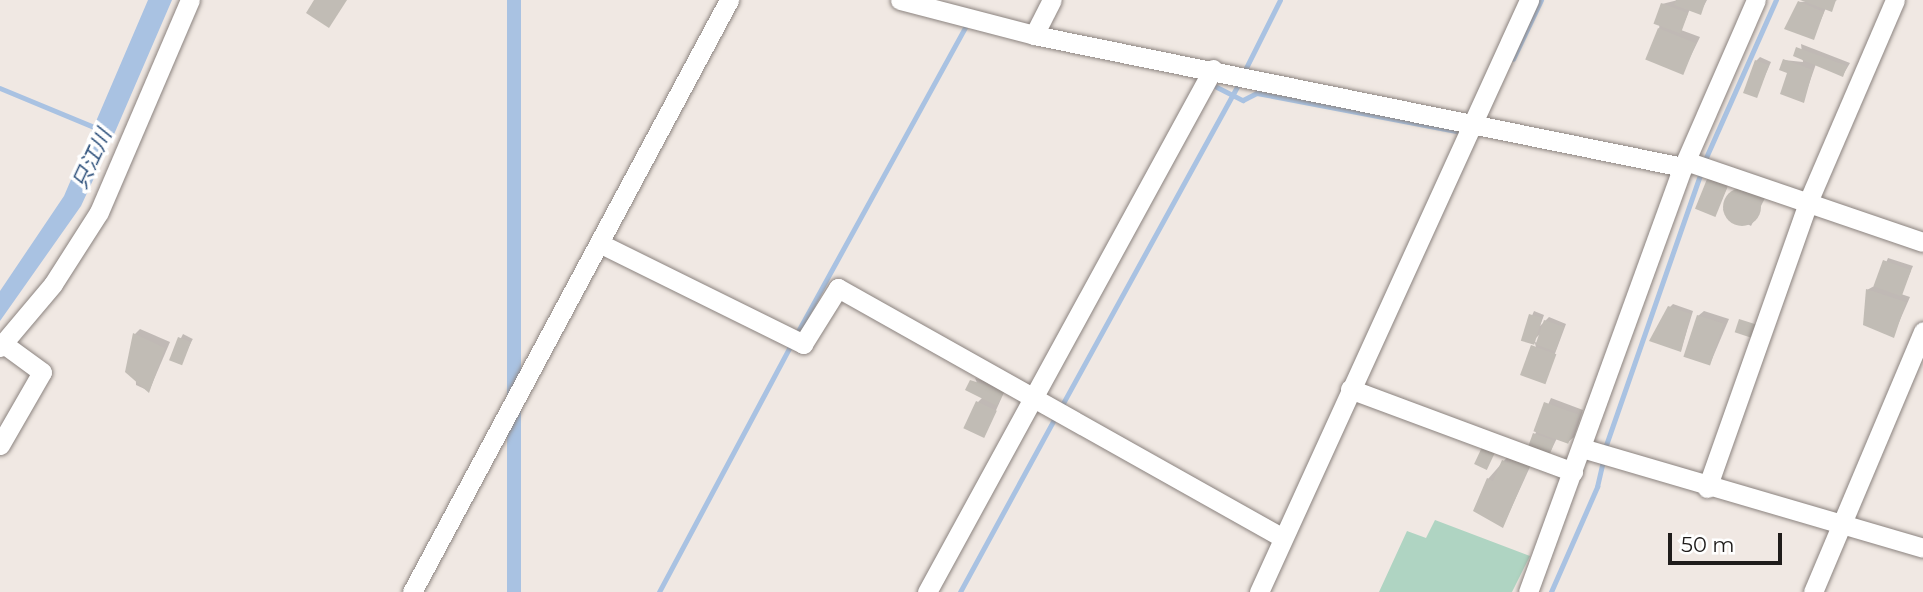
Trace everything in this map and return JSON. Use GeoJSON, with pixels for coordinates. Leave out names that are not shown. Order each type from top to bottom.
{"type":"FeatureCollection","features":[{"type":"Feature","properties":{"kind":"street"},"geometry":{"type":"LineString","coordinates":[[0,445],[42,372],[2,346],[54,284],[99,212],[190,0]]}},
{"type":"Feature","properties":{"kind":"street"},"geometry":{"type":"LineString","coordinates":[[412,592],[729,0]]}},
{"type":"Feature","properties":{"kind":"street"},"geometry":{"type":"LineString","coordinates":[[900,0],[1034,35],[1694,166],[1923,242]]}},
{"type":"Feature","properties":{"kind":"street"},"geometry":{"type":"LineString","coordinates":[[1034,35],[1052,0]]}},
{"type":"Feature","properties":{"kind":"street"},"geometry":{"type":"LineString","coordinates":[[1259,592],[1529,0]]}},
{"type":"Feature","properties":{"kind":"street"},"geometry":{"type":"LineString","coordinates":[[1528,592],[1573,472],[1597,452],[1694,166],[1756,0]]}},
{"type":"Feature","properties":{"kind":"street"},"geometry":{"type":"LineString","coordinates":[[1707,488],[1808,202],[1895,0]]}},
{"type":"Feature","properties":{"kind":"street"},"geometry":{"type":"LineString","coordinates":[[927,592],[1032,400],[1222,71]]}},
{"type":"Feature","properties":{"kind":"street"},"geometry":{"type":"LineString","coordinates":[[599,243],[803,344],[838,288],[1032,400],[1283,538]]}},
{"type":"Feature","properties":{"kind":"street"},"geometry":{"type":"LineString","coordinates":[[1814,592],[1923,331]]}},
{"type":"Feature","properties":{"kind":"street"},"geometry":{"type":"LineString","coordinates":[[1350,389],[1573,472]]}},
{"type":"Feature","properties":{"kind":"street"},"geometry":{"type":"LineString","coordinates":[[1597,452],[1840,528],[1923,548]]}},
{"type":"Feature","properties":{"kind":"green space"},"geometry":{"type":"Polygon","coordinates":[[[1435,520],[1530,556],[1512,592],[1379,592],[1407,531],[1426,538],[1435,520]]]}},
{"type":"Feature","properties":{"kind":"water","name":"只江川"},"geometry":{"type":"Polygon","coordinates":[[[148,0],[172,0],[112,139],[81,206],[0,321],[0,291],[64,196],[148,0]]]}},
{"type":"Feature","properties":{"kind":"water"},"geometry":{"type":"Polygon","coordinates":[[[507,0],[521,0],[521,592],[507,592],[507,0]]]}},
{"type":"Feature","properties":{"kind":"building"},"geometry":{"type":"Polygon","coordinates":[[[314,0],[347,0],[329,28],[306,13],[314,0]]]}},
{"type":"Feature","properties":{"kind":"building"},"geometry":{"type":"Polygon","coordinates":[[[1676,0],[1706,0],[1701,15],[1674,5],[1676,0]]]}},
{"type":"Feature","properties":{"kind":"building"},"geometry":{"type":"Polygon","coordinates":[[[1800,0],[1836,0],[1832,12],[1800,0]]]}},
{"type":"Feature","properties":{"kind":"building"},"geometry":{"type":"Polygon","coordinates":[[[1798,1],[1824,12],[1814,40],[1784,29],[1798,1]]]}},
{"type":"Feature","properties":{"kind":"building"},"geometry":{"type":"Polygon","coordinates":[[[1661,3],[1688,13],[1681,34],[1653,24],[1661,3]]]}},
{"type":"Feature","properties":{"kind":"building"},"geometry":{"type":"Polygon","coordinates":[[[1658,28],[1696,43],[1683,75],[1645,60],[1658,28]]]}},
{"type":"Feature","properties":{"kind":"building"},"geometry":{"type":"Polygon","coordinates":[[[1796,47],[1847,66],[1843,77],[1793,56],[1796,47]]]}},
{"type":"Feature","properties":{"kind":"building"},"geometry":{"type":"Polygon","coordinates":[[[1783,59],[1813,70],[1804,103],[1780,94],[1787,73],[1779,70],[1783,59]]]}},
{"type":"Feature","properties":{"kind":"building"},"geometry":{"type":"Polygon","coordinates":[[[1755,60],[1769,65],[1757,98],[1743,93],[1755,60]]]}},
{"type":"Feature","properties":{"kind":"building"},"geometry":{"type":"Polygon","coordinates":[[[1707,179],[1727,187],[1715,217],[1695,209],[1707,179]]]}},
{"type":"Feature","properties":{"kind":"building"},"geometry":{"type":"Polygon","coordinates":[[[1742,188],[1755,194],[1761,207],[1755,220],[1742,226],[1729,220],[1723,207],[1729,194],[1742,188]]]}},
{"type":"Feature","properties":{"kind":"building"},"geometry":{"type":"Polygon","coordinates":[[[1883,260],[1911,270],[1902,297],[1873,286],[1883,260]]]}},
{"type":"Feature","properties":{"kind":"building"},"geometry":{"type":"Polygon","coordinates":[[[1866,289],[1906,302],[1894,338],[1863,325],[1866,289]]]}},
{"type":"Feature","properties":{"kind":"building"},"geometry":{"type":"Polygon","coordinates":[[[1668,306],[1691,314],[1681,352],[1649,341],[1668,306]]]}},
{"type":"Feature","properties":{"kind":"building"},"geometry":{"type":"Polygon","coordinates":[[[1529,314],[1542,318],[1534,345],[1521,341],[1529,314]]]}},
{"type":"Feature","properties":{"kind":"building"},"geometry":{"type":"Polygon","coordinates":[[[1697,315],[1724,324],[1710,365],[1683,357],[1697,315]]]}},
{"type":"Feature","properties":{"kind":"building"},"geometry":{"type":"Polygon","coordinates":[[[1739,319],[1757,325],[1753,338],[1735,332],[1739,319]]]}},
{"type":"Feature","properties":{"kind":"building"},"geometry":{"type":"Polygon","coordinates":[[[1544,320],[1564,327],[1555,351],[1536,345],[1544,320]]]}},
{"type":"Feature","properties":{"kind":"building"},"geometry":{"type":"Polygon","coordinates":[[[133,333],[165,348],[149,393],[125,372],[133,333]]]}},
{"type":"Feature","properties":{"kind":"building"},"geometry":{"type":"Polygon","coordinates":[[[178,337],[191,342],[182,365],[169,360],[178,337]]]}},
{"type":"Feature","properties":{"kind":"building"},"geometry":{"type":"Polygon","coordinates":[[[1531,345],[1556,354],[1545,384],[1520,375],[1531,345]]]}},
{"type":"Feature","properties":{"kind":"building"},"geometry":{"type":"Polygon","coordinates":[[[970,380],[1004,391],[997,406],[965,390],[970,380]]]}},
{"type":"Feature","properties":{"kind":"building"},"geometry":{"type":"Polygon","coordinates":[[[976,401],[997,411],[984,438],[963,428],[976,401]]]}},
{"type":"Feature","properties":{"kind":"building"},"geometry":{"type":"Polygon","coordinates":[[[1544,402],[1579,415],[1568,444],[1533,431],[1544,402]]]}},
{"type":"Feature","properties":{"kind":"building"},"geometry":{"type":"Polygon","coordinates":[[[1533,433],[1555,441],[1549,457],[1527,449],[1533,433]]]}},
{"type":"Feature","properties":{"kind":"building"},"geometry":{"type":"Polygon","coordinates":[[[1483,445],[1496,451],[1487,470],[1474,464],[1483,445]]]}},
{"type":"Feature","properties":{"kind":"building"},"geometry":{"type":"Polygon","coordinates":[[[1514,455],[1531,462],[1503,528],[1473,511],[1487,478],[1493,481],[1502,460],[1510,463],[1514,455]]]}},
{"type":"Feature","properties":{"kind":"waterway"},"geometry":{"type":"LineString","coordinates":[[1244,72],[1280,0]]}},
{"type":"Feature","properties":{"kind":"waterway"},"geometry":{"type":"LineString","coordinates":[[1513,59],[1541,0]]}},
{"type":"Feature","properties":{"kind":"waterway"},"geometry":{"type":"LineString","coordinates":[[1705,160],[1776,0]]}},
{"type":"Feature","properties":{"kind":"waterway"},"geometry":{"type":"LineString","coordinates":[[796,335],[966,26]]}},
{"type":"Feature","properties":{"kind":"waterway"},"geometry":{"type":"LineString","coordinates":[[1061,407],[1239,83]]}},
{"type":"Feature","properties":{"kind":"waterway"},"geometry":{"type":"LineString","coordinates":[[1217,87],[1243,100],[1257,93],[1457,131]]}},
{"type":"Feature","properties":{"kind":"waterway","name":"只江川"},"geometry":{"type":"LineString","coordinates":[[0,88],[99,129]]}},
{"type":"Feature","properties":{"kind":"waterway"},"geometry":{"type":"LineString","coordinates":[[1605,448],[1701,172]]}},
{"type":"Feature","properties":{"kind":"waterway"},"geometry":{"type":"LineString","coordinates":[[659,592],[792,343]]}},
{"type":"Feature","properties":{"kind":"waterway"},"geometry":{"type":"LineString","coordinates":[[960,592],[1055,418]]}},
{"type":"Feature","properties":{"kind":"waterway"},"geometry":{"type":"LineString","coordinates":[[1551,592],[1597,487],[1603,460]]}}]}
